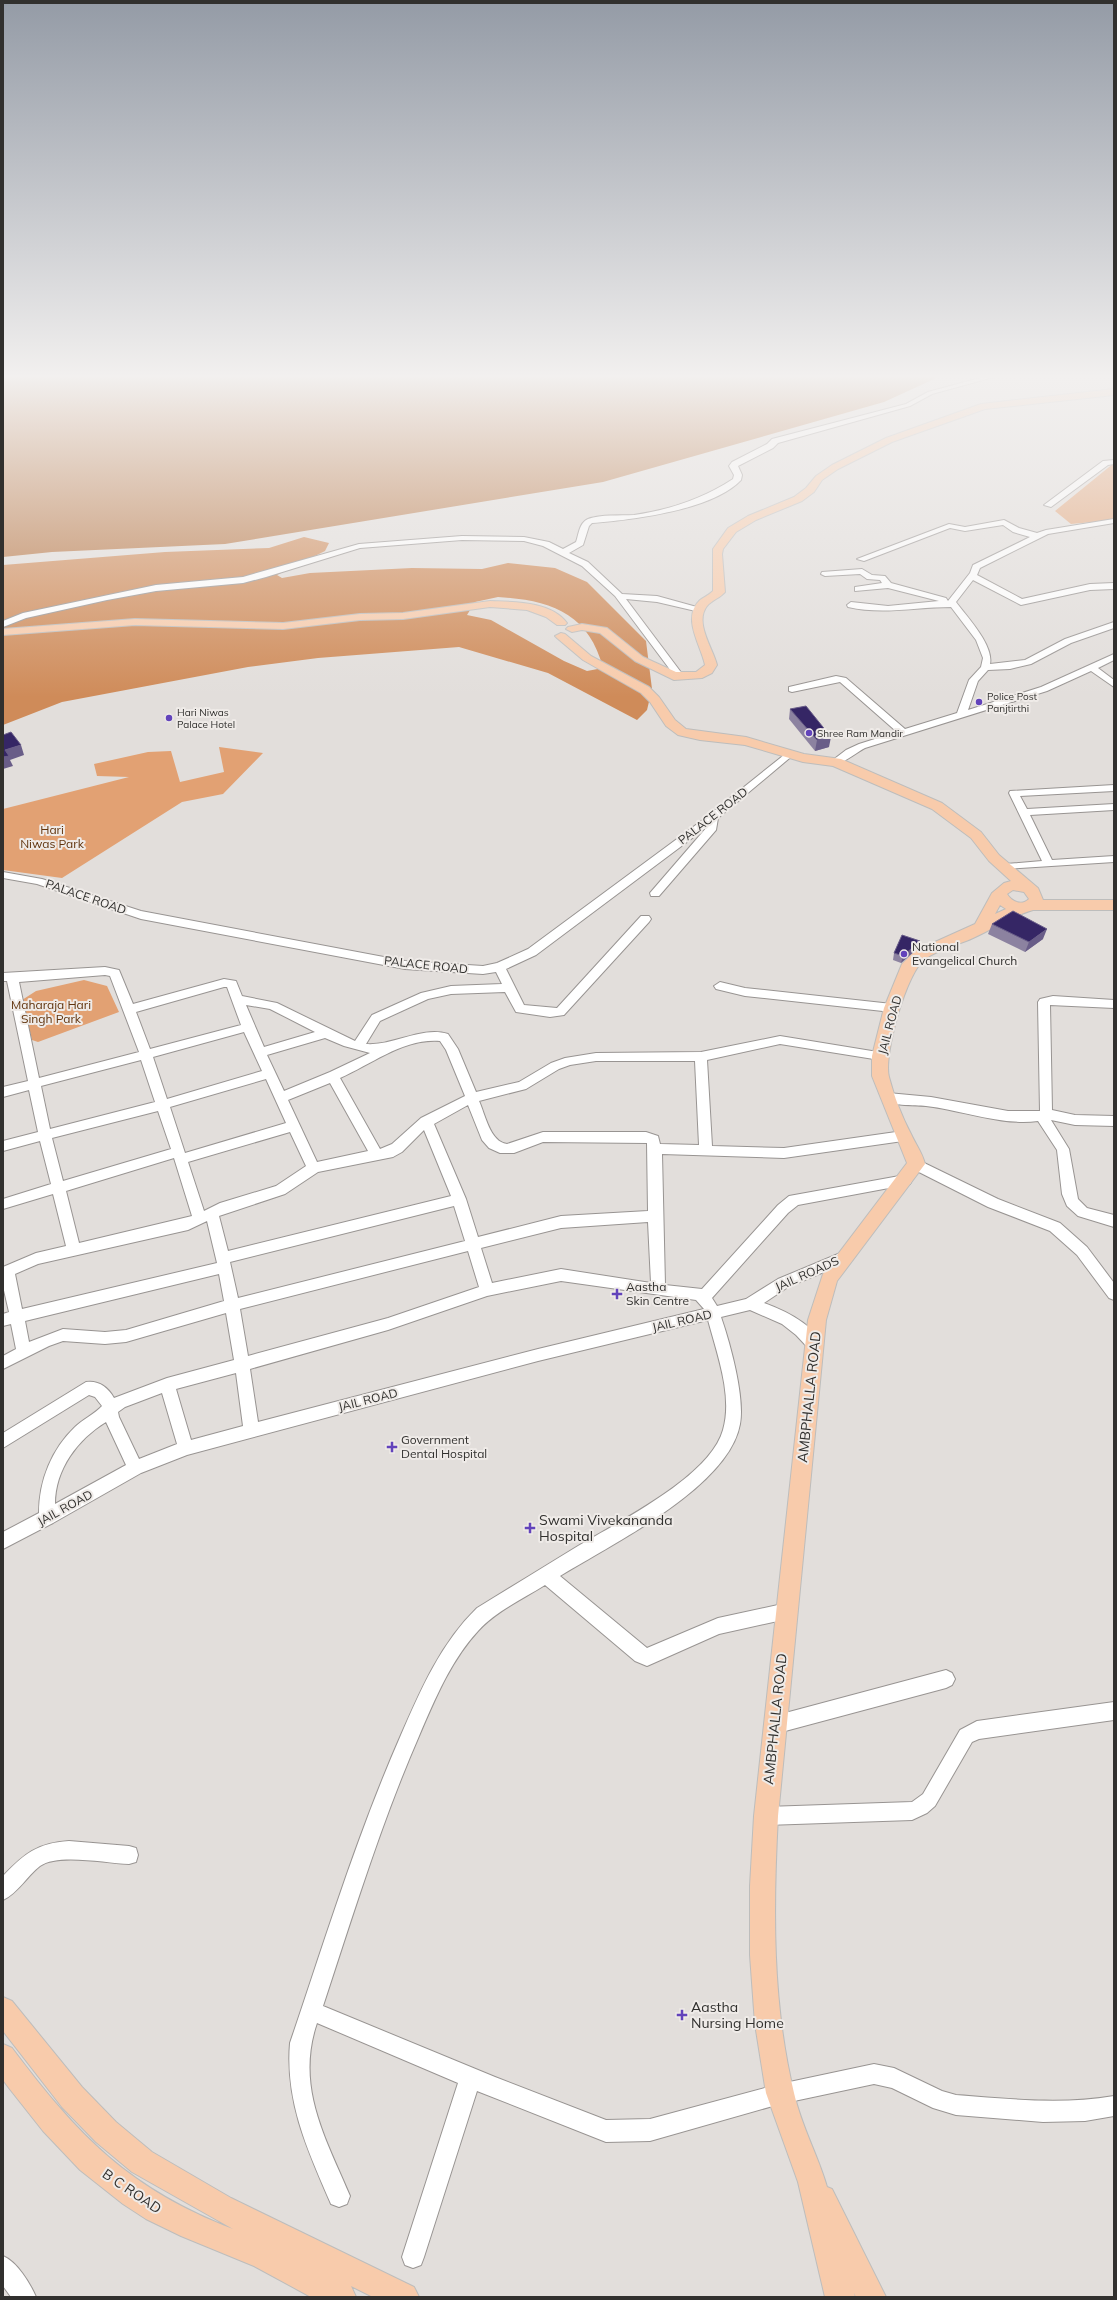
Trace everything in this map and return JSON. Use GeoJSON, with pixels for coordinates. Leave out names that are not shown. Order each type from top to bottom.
{"type":"FeatureCollection","features":[{"type":"Feature","properties":{"kind":"main road"},"geometry":{"type":"LineString","coordinates":[[568,633],[582,627],[602,630],[639,659],[664,672],[680,677],[698,675],[708,670],[711,665],[710,657],[698,632],[697,624],[700,609],[704,603],[719,592],[718,549],[732,530],[752,518],[798,499],[810,490],[816,482]]}},
{"type":"Feature","properties":{"kind":"main road"},"geometry":{"type":"LineString","coordinates":[[3,632],[135,622],[194,622],[248,626],[283,626],[360,617],[403,616],[490,604],[518,606],[552,627],[568,625],[568,633],[587,658],[630,680],[645,690],[655,700],[670,723],[682,732],[700,736],[746,741],[789,754],[836,762],[937,806],[957,819],[976,836],[994,858],[1006,867],[1029,889],[1036,900],[1026,907]]}},
{"type":"Feature","properties":{"kind":"main road"},"geometry":{"type":"LineString","coordinates":[[994,858],[1002,891],[1008,904],[1026,907],[1074,904],[1114,905]]}},
{"type":"Feature","properties":{"kind":"main road"},"geometry":{"type":"LineString","coordinates":[[982,926],[1002,891],[1017,885],[1074,904]]}},
{"type":"Feature","properties":{"kind":"main road","name":"JAIL ROAD"},"geometry":{"type":"LineString","coordinates":[[916,1164],[914,1154],[903,1136],[880,1076],[880,1056],[892,1008],[907,968],[914,960],[932,949],[969,934],[982,926],[1026,907]]}},
{"type":"Feature","properties":{"kind":"main road"},"geometry":{"type":"LineString","coordinates":[[843,1258],[916,1164]]}},
{"type":"Feature","properties":{"kind":"main road","name":"AMBPHALLA ROAD"},"geometry":{"type":"LineString","coordinates":[[811,2181],[790,2127],[780,2094],[766,2017],[762,1952],[762,1880],[774,1725],[816,1346],[817,1320],[821,1302],[829,1279],[843,1258]]}},
{"type":"Feature","properties":{"kind":"main road"},"geometry":{"type":"LineString","coordinates":[[3,2010],[72,2097],[106,2132],[142,2162],[221,2208],[395,2295]]}},
{"type":"Feature","properties":{"kind":"main road","name":"B C ROAD"},"geometry":{"type":"LineString","coordinates":[[3,2057],[61,2132],[97,2168],[119,2185],[156,2210],[255,2252],[341,2297]]}},
{"type":"Feature","properties":{"kind":"main road"},"geometry":{"type":"LineString","coordinates":[[811,2181],[840,2297]]}},
{"type":"Feature","properties":{"kind":"main road"},"geometry":{"type":"LineString","coordinates":[[811,2181],[834,2220],[871,2297]]}},
{"type":"Feature","properties":{"kind":"street"},"geometry":{"type":"LineString","coordinates":[[563,552],[579,546],[582,542],[585,525],[590,521],[653,514],[715,494],[733,482]]}},
{"type":"Feature","properties":{"kind":"street"},"geometry":{"type":"LineString","coordinates":[[1048,505],[1079,482]]}},
{"type":"Feature","properties":{"kind":"street"},"geometry":{"type":"LineString","coordinates":[[851,605],[888,609],[952,602],[973,576],[980,564],[1037,536],[1054,530],[1114,521]]}},
{"type":"Feature","properties":{"kind":"street"},"geometry":{"type":"LineString","coordinates":[[861,559],[949,526],[965,529],[1004,522],[1016,530],[1037,536]]}},
{"type":"Feature","properties":{"kind":"street"},"geometry":{"type":"LineString","coordinates":[[3,624],[38,612],[107,597],[266,575],[359,546],[462,538],[509,538],[535,541],[563,552],[585,564],[619,596],[680,677]]}},
{"type":"Feature","properties":{"kind":"street"},"geometry":{"type":"LineString","coordinates":[[825,574],[862,571],[870,577],[882,578],[888,585]]}},
{"type":"Feature","properties":{"kind":"street"},"geometry":{"type":"LineString","coordinates":[[973,576],[1021,602],[1090,587],[1114,586]]}},
{"type":"Feature","properties":{"kind":"street"},"geometry":{"type":"LineString","coordinates":[[858,589],[888,585],[952,602],[980,640],[987,658],[985,667],[974,680],[962,713]]}},
{"type":"Feature","properties":{"kind":"street"},"geometry":{"type":"LineString","coordinates":[[619,596],[657,599],[700,609]]}},
{"type":"Feature","properties":{"kind":"street"},"geometry":{"type":"LineString","coordinates":[[985,667],[1010,666],[1028,662],[1068,641],[1114,625]]}},
{"type":"Feature","properties":{"kind":"street"},"geometry":{"type":"LineString","coordinates":[[836,762],[849,752],[962,713],[1044,688],[1114,657]]}},
{"type":"Feature","properties":{"kind":"street"},"geometry":{"type":"LineString","coordinates":[[1092,667],[1114,684]]}},
{"type":"Feature","properties":{"kind":"street"},"geometry":{"type":"LineString","coordinates":[[792,689],[836,679],[843,680],[904,733]]}},
{"type":"Feature","properties":{"kind":"street","name":"PALACE ROAD"},"geometry":{"type":"LineString","coordinates":[[3,875],[41,881],[102,905],[134,914],[405,965],[461,970],[500,967],[532,952],[712,818],[789,754]]}},
{"type":"Feature","properties":{"kind":"street"},"geometry":{"type":"LineString","coordinates":[[1048,863],[1014,795],[1017,792],[1114,788]]}},
{"type":"Feature","properties":{"kind":"street"},"geometry":{"type":"LineString","coordinates":[[1022,812],[1114,806]]}},
{"type":"Feature","properties":{"kind":"street"},"geometry":{"type":"LineString","coordinates":[[655,893],[712,828],[712,818]]}},
{"type":"Feature","properties":{"kind":"street"},"geometry":{"type":"LineString","coordinates":[[1006,867],[1114,859]]}},
{"type":"Feature","properties":{"kind":"street"},"geometry":{"type":"LineString","coordinates":[[500,967],[520,1009],[550,1013],[560,1012],[645,919]]}},
{"type":"Feature","properties":{"kind":"street"},"geometry":{"type":"LineString","coordinates":[[74,1250],[45,1134],[35,1083],[7,978],[111,972],[117,976],[130,1009],[179,1156],[206,1216],[224,1262],[243,1363],[251,1430]]}},
{"type":"Feature","properties":{"kind":"street"},"geometry":{"type":"LineString","coordinates":[[130,1009],[229,983],[234,988],[248,1027],[292,1126],[313,1168]]}},
{"type":"Feature","properties":{"kind":"street"},"geometry":{"type":"LineString","coordinates":[[720,986],[745,992],[892,1008]]}},
{"type":"Feature","properties":{"kind":"street"},"geometry":{"type":"LineString","coordinates":[[358,1046],[372,1022],[379,1016],[425,996],[451,990],[509,988]]}},
{"type":"Feature","properties":{"kind":"street"},"geometry":{"type":"LineString","coordinates":[[238,1000],[257,1000],[275,1005],[326,1034],[358,1046],[375,1049],[432,1037],[444,1037],[452,1049],[489,1140],[508,1150],[517,1149],[531,1141],[543,1137],[646,1137],[652,1140],[655,1149],[654,1216],[658,1290]]}},
{"type":"Feature","properties":{"kind":"street"},"geometry":{"type":"LineString","coordinates":[[1114,1004],[1053,1000],[1044,1002],[1044,1115],[1063,1148],[1069,1194],[1072,1202],[1083,1212],[1114,1221]]}},
{"type":"Feature","properties":{"kind":"street"},"geometry":{"type":"LineString","coordinates":[[3,1092],[248,1027]]}},
{"type":"Feature","properties":{"kind":"street"},"geometry":{"type":"LineString","coordinates":[[260,1053],[326,1034]]}},
{"type":"Feature","properties":{"kind":"street"},"geometry":{"type":"LineString","coordinates":[[24,1352],[17,1316],[5,1272],[36,1259],[156,1232],[206,1216],[234,1204],[280,1190],[313,1168],[329,1163],[377,1156],[397,1148],[426,1121],[472,1097],[522,1086],[555,1066],[569,1061],[596,1057],[701,1056],[719,1054],[780,1040],[880,1056]]}},
{"type":"Feature","properties":{"kind":"street"},"geometry":{"type":"LineString","coordinates":[[280,1098],[333,1077],[365,1062],[388,1047]]}},
{"type":"Feature","properties":{"kind":"street"},"geometry":{"type":"LineString","coordinates":[[701,1056],[706,1151]]}},
{"type":"Feature","properties":{"kind":"street"},"geometry":{"type":"LineString","coordinates":[[3,1146],[161,1105],[269,1074]]}},
{"type":"Feature","properties":{"kind":"street"},"geometry":{"type":"LineString","coordinates":[[333,1077],[377,1156]]}},
{"type":"Feature","properties":{"kind":"street"},"geometry":{"type":"LineString","coordinates":[[888,1098],[930,1102],[1023,1117],[1044,1115],[1075,1120],[1114,1121]]}},
{"type":"Feature","properties":{"kind":"street"},"geometry":{"type":"LineString","coordinates":[[426,1121],[459,1199],[487,1290]]}},
{"type":"Feature","properties":{"kind":"street"},"geometry":{"type":"LineString","coordinates":[[3,1204],[292,1126]]}},
{"type":"Feature","properties":{"kind":"street"},"geometry":{"type":"LineString","coordinates":[[655,1149],[784,1153],[903,1136]]}},
{"type":"Feature","properties":{"kind":"street"},"geometry":{"type":"LineString","coordinates":[[916,1164],[993,1203],[1055,1227],[1082,1251],[1114,1294]]}},
{"type":"Feature","properties":{"kind":"street"},"geometry":{"type":"LineString","coordinates":[[705,1296],[783,1209],[794,1200],[905,1180]]}},
{"type":"Feature","properties":{"kind":"street"},"geometry":{"type":"LineString","coordinates":[[3,1320],[459,1199]]}},
{"type":"Feature","properties":{"kind":"street"},"geometry":{"type":"LineString","coordinates":[[3,1363],[45,1341],[63,1335],[105,1338],[126,1336],[232,1305],[560,1222],[654,1216]]}},
{"type":"Feature","properties":{"kind":"street","name":"JAIL ROADS"},"geometry":{"type":"LineString","coordinates":[[750,1304],[783,1283],[843,1258]]}},
{"type":"Feature","properties":{"kind":"street"},"geometry":{"type":"LineString","coordinates":[[47,1518],[47,1497],[50,1482],[62,1453],[81,1431],[112,1408],[133,1396],[167,1385],[388,1324],[487,1290],[561,1275],[658,1290],[699,1294],[705,1296],[713,1314],[733,1398],[734,1412],[730,1433],[723,1449],[712,1463],[673,1496],[483,1614],[468,1627],[449,1652],[393,1771],[367,1841],[300,2043],[298,2077],[303,2107],[312,2134],[339,2196]]}},
{"type":"Feature","properties":{"kind":"street"},"geometry":{"type":"LineString","coordinates":[[750,1304],[787,1318],[797,1325],[816,1346]]}},
{"type":"Feature","properties":{"kind":"street","name":"JAIL ROAD"},"geometry":{"type":"LineString","coordinates":[[3,1541],[135,1468],[186,1448],[457,1378],[538,1355],[750,1304]]}},
{"type":"Feature","properties":{"kind":"street"},"geometry":{"type":"LineString","coordinates":[[167,1385],[186,1448]]}},
{"type":"Feature","properties":{"kind":"street"},"geometry":{"type":"LineString","coordinates":[[3,1441],[90,1387],[98,1388],[112,1408],[111,1417],[135,1468]]}},
{"type":"Feature","properties":{"kind":"street"},"geometry":{"type":"LineString","coordinates":[[546,1575],[641,1655],[647,1657],[718,1626],[787,1611]]}},
{"type":"Feature","properties":{"kind":"street"},"geometry":{"type":"LineString","coordinates":[[774,1725],[946,1679]]}},
{"type":"Feature","properties":{"kind":"street"},"geometry":{"type":"LineString","coordinates":[[766,1816],[912,1811],[921,1807],[929,1800],[966,1736],[977,1730],[1114,1711]]}},
{"type":"Feature","properties":{"kind":"street"},"geometry":{"type":"LineString","coordinates":[[3,1890],[27,1865],[38,1856],[59,1852],[129,1854]]}},
{"type":"Feature","properties":{"kind":"street"},"geometry":{"type":"LineString","coordinates":[[311,2011],[406,2050],[470,2079],[606,2131],[629,2132],[650,2130],[780,2094],[874,2074],[894,2078],[940,2101],[956,2105],[1043,2112],[1085,2111],[1114,2106]]}},
{"type":"Feature","properties":{"kind":"street"},"geometry":{"type":"LineString","coordinates":[[414,2257],[470,2079]]}},
{"type":"Feature","properties":{"kind":"street"},"geometry":{"type":"LineString","coordinates":[[3,2267],[25,2297]]}},
{"type":"Feature","properties":{"kind":"green space"},"geometry":{"type":"Polygon","coordinates":[[[1090,482],[1114,482],[1114,520],[1071,524],[1055,511],[1090,482]]]}},
{"type":"Feature","properties":{"kind":"green space","name":"Hari Niwas Park"},"geometry":{"type":"Polygon","coordinates":[[[219,747],[263,753],[223,794],[182,802],[62,878],[3,870],[3,809],[129,777],[97,776],[94,764],[148,752],[171,751],[180,782],[224,772],[219,747]]]}},
{"type":"Feature","properties":{"kind":"green space","name":"Maharaja Hari Singh Park"},"geometry":{"type":"Polygon","coordinates":[[[84,980],[107,986],[119,1012],[38,1042],[32,1040],[22,1000],[36,991],[84,980]]]}},
{"type":"Feature","properties":{"kind":"shaded area"},"geometry":{"type":"Polygon","coordinates":[[[3,482],[601,482],[225,544],[52,552],[3,557],[3,482]]]}},
{"type":"Feature","properties":{"kind":"shaded area"},"geometry":{"type":"Polygon","coordinates":[[[304,537],[329,543],[325,551],[277,575],[282,578],[310,573],[412,568],[482,569],[508,563],[555,568],[587,582],[646,641],[652,689],[647,710],[637,720],[548,673],[459,647],[318,658],[248,667],[62,702],[3,725],[3,565],[165,552],[269,548],[304,537]],[[498,597],[475,602],[467,615],[491,620],[564,661],[587,671],[603,668],[597,649],[588,634],[577,622],[565,613],[550,606],[517,599],[498,597]]]}},
{"type":"Feature","properties":{"kind":"building"},"geometry":{"type":"Polygon","coordinates":[[[806,706],[831,737],[817,740],[790,709],[806,706]]]}},
{"type":"Feature","properties":{"kind":"building"},"geometry":{"type":"Polygon","coordinates":[[[11,732],[21,745],[5,750],[9,756],[3,757],[3,735],[11,732]]]}},
{"type":"Feature","properties":{"kind":"building"},"geometry":{"type":"Polygon","coordinates":[[[1013,911],[1047,929],[1029,942],[992,924],[1013,911]]]}},
{"type":"Feature","properties":{"kind":"building"},"geometry":{"type":"Polygon","coordinates":[[[902,935],[920,941],[903,956],[894,953],[902,935]]]}},
{"type":"Feature","properties":{"kind":"place","name":"Police Post Panjtirthi"},"geometry":{"type":"Point","coordinates":[979,702]}},
{"type":"Feature","properties":{"kind":"place","name":"Hari Niwas Palace Hotel"},"geometry":{"type":"Point","coordinates":[169,718]}},
{"type":"Feature","properties":{"kind":"place","name":"Shree Ram Mandir"},"geometry":{"type":"Point","coordinates":[809,733]}},
{"type":"Feature","properties":{"kind":"place","name":"National Evangelical Church"},"geometry":{"type":"Point","coordinates":[904,954]}},
{"type":"Feature","properties":{"kind":"place","name":"Aastha Skin Centre"},"geometry":{"type":"Point","coordinates":[617,1294]}},
{"type":"Feature","properties":{"kind":"place","name":"Government Dental Hospital"},"geometry":{"type":"Point","coordinates":[392,1447]}},
{"type":"Feature","properties":{"kind":"place","name":"Swami Vivekananda Hospital"},"geometry":{"type":"Point","coordinates":[530,1528]}},
{"type":"Feature","properties":{"kind":"place","name":"Aastha Nursing Home"},"geometry":{"type":"Point","coordinates":[682,2015]}}]}
